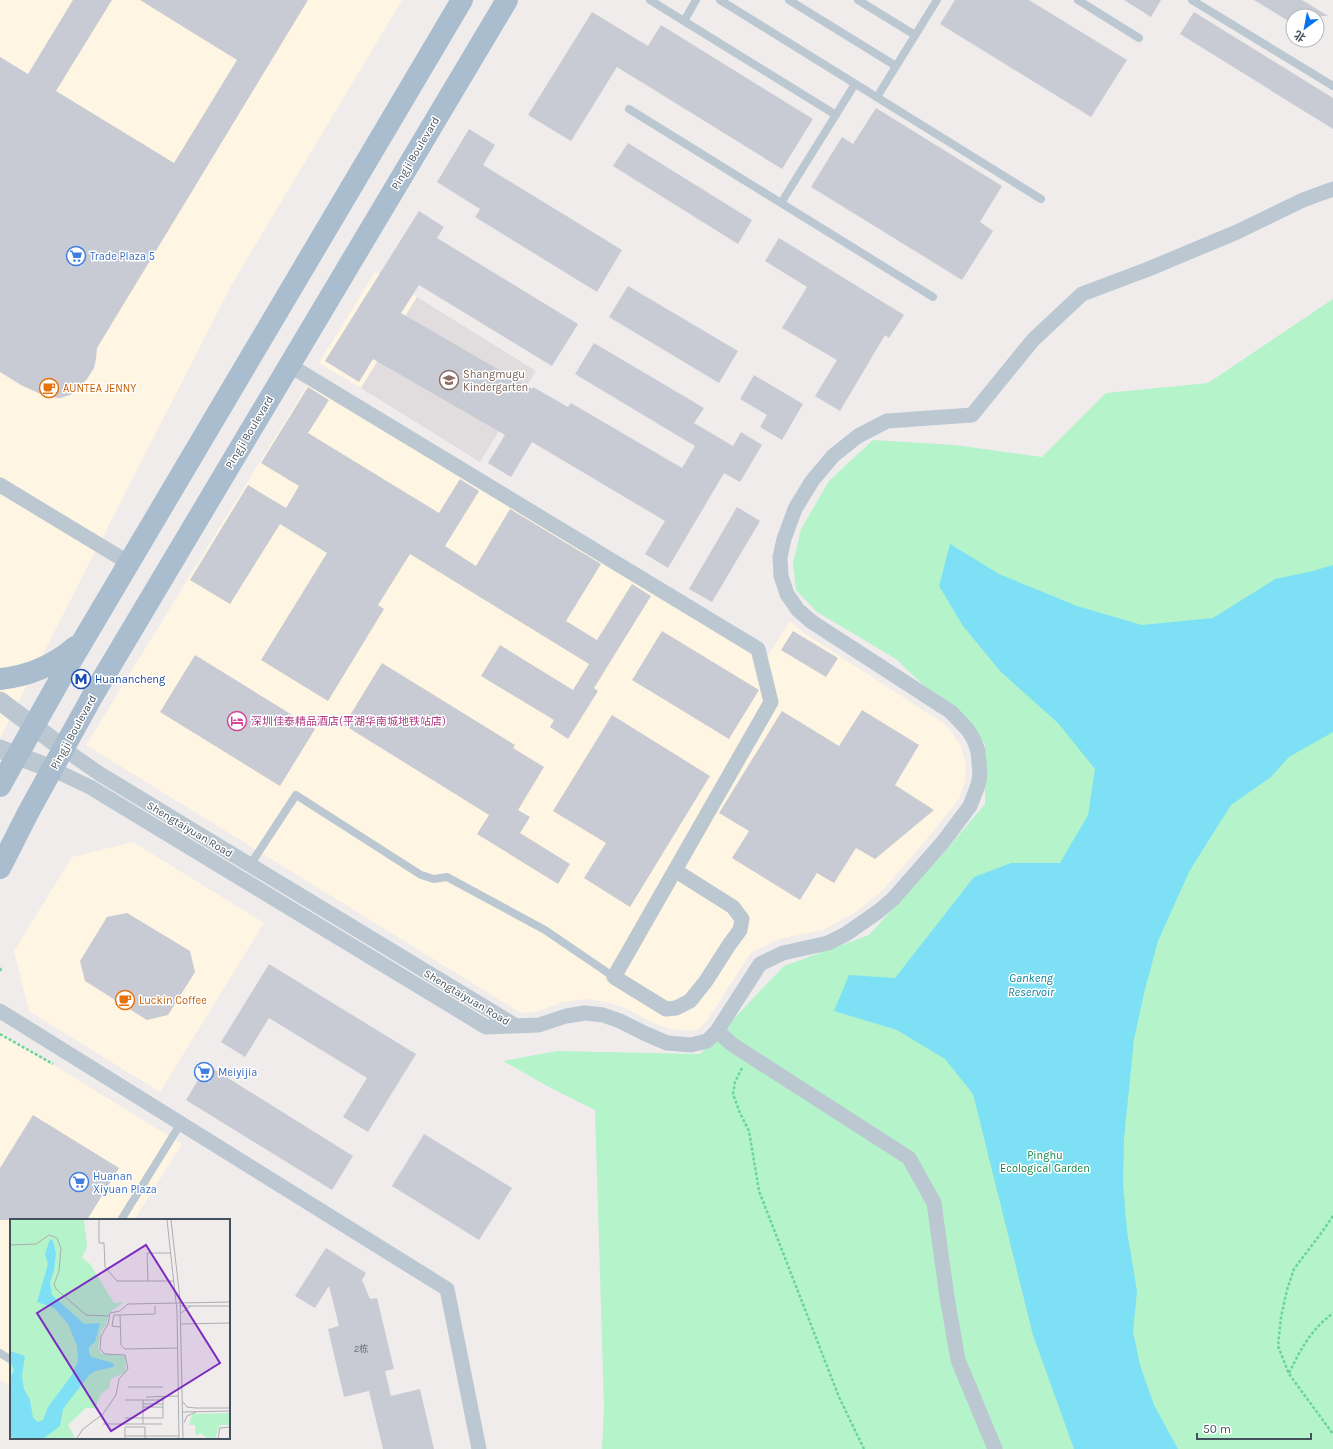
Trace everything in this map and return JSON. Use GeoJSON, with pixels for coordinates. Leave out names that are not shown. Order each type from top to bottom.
{"type":"FeatureCollection","features":[{"type":"Feature","properties":{"kind":"main road"},"geometry":{"type":"LineString","coordinates":[[0,786],[9,752],[34,726],[89,630],[462,0]]}},
{"type":"Feature","properties":{"kind":"main road","name":"Pingji Boulevard"},"geometry":{"type":"LineString","coordinates":[[0,868],[93,695],[506,0]]}},
{"type":"Feature","properties":{"kind":"main road"},"geometry":{"type":"LineString","coordinates":[[0,679],[14,678],[48,666],[62,658],[75,647],[89,630]]}},
{"type":"Feature","properties":{"kind":"street"},"geometry":{"type":"LineString","coordinates":[[517,1027],[539,1026],[566,1016],[585,1013],[603,1015],[620,1021],[667,1043],[691,1045],[707,1041],[717,1031],[760,964],[783,952],[828,944],[864,923],[894,899],[943,842],[970,806],[978,785],[980,769],[978,752],[971,735],[960,720],[951,712],[812,622],[798,610],[788,594],[781,576],[780,557],[782,545],[795,509],[812,481],[833,456],[858,436],[887,421],[972,415],[1033,340],[1082,294],[1153,267],[1237,232],[1303,200],[1333,188]]}},
{"type":"Feature","properties":{"kind":"street"},"geometry":{"type":"LineString","coordinates":[[289,365],[758,649],[771,702],[614,977],[666,1009],[676,1008],[690,1001],[706,981],[728,945],[740,930],[742,919],[733,906],[676,870]]}},
{"type":"Feature","properties":{"kind":"street"},"geometry":{"type":"LineString","coordinates":[[0,485],[129,564]]}},
{"type":"Feature","properties":{"kind":"street"},"geometry":{"type":"LineString","coordinates":[[0,701],[64,749]]}},
{"type":"Feature","properties":{"kind":"street","name":"Shengtaiyuan Road"},"geometry":{"type":"LineString","coordinates":[[64,749],[100,774],[517,1027]]}},
{"type":"Feature","properties":{"kind":"street"},"geometry":{"type":"LineString","coordinates":[[9,752],[52,769]]}},
{"type":"Feature","properties":{"kind":"street","name":"Shengtaiyuan Road"},"geometry":{"type":"LineString","coordinates":[[52,769],[90,788],[486,1027],[517,1027]]}},
{"type":"Feature","properties":{"kind":"street"},"geometry":{"type":"LineString","coordinates":[[0,1011],[447,1289],[479,1449]]}},
{"type":"Feature","properties":{"kind":"street"},"geometry":{"type":"LineString","coordinates":[[717,1031],[733,1045],[909,1158],[934,1203],[947,1297],[958,1360],[995,1449]]}},
{"type":"Feature","properties":{"kind":"lane"},"geometry":{"type":"LineString","coordinates":[[650,0],[836,115]]}},
{"type":"Feature","properties":{"kind":"lane"},"geometry":{"type":"LineString","coordinates":[[684,21],[696,0]]}},
{"type":"Feature","properties":{"kind":"lane"},"geometry":{"type":"LineString","coordinates":[[720,0],[1041,198]]}},
{"type":"Feature","properties":{"kind":"lane"},"geometry":{"type":"LineString","coordinates":[[789,0],[896,66]]}},
{"type":"Feature","properties":{"kind":"lane"},"geometry":{"type":"LineString","coordinates":[[858,0],[915,35]]}},
{"type":"Feature","properties":{"kind":"lane"},"geometry":{"type":"LineString","coordinates":[[877,97],[937,0]]}},
{"type":"Feature","properties":{"kind":"lane"},"geometry":{"type":"LineString","coordinates":[[1078,0],[1139,38]]}},
{"type":"Feature","properties":{"kind":"lane"},"geometry":{"type":"LineString","coordinates":[[1192,0],[1333,86]]}},
{"type":"Feature","properties":{"kind":"lane"},"geometry":{"type":"LineString","coordinates":[[781,203],[855,84]]}},
{"type":"Feature","properties":{"kind":"lane"},"geometry":{"type":"LineString","coordinates":[[629,109],[933,298]]}},
{"type":"Feature","properties":{"kind":"lane"},"geometry":{"type":"LineString","coordinates":[[250,865],[296,795],[421,875],[434,879],[447,877],[545,930],[614,977]]}},
{"type":"Feature","properties":{"kind":"lane"},"geometry":{"type":"LineString","coordinates":[[122,1219],[180,1124]]}},
{"type":"Feature","properties":{"kind":"lane"},"geometry":{"type":"LineString","coordinates":[[0,1354],[10,1359]]}},
{"type":"Feature","properties":{"kind":"path"},"geometry":{"type":"LineString","coordinates":[[0,971],[2,966]]}},
{"type":"Feature","properties":{"kind":"path"},"geometry":{"type":"LineString","coordinates":[[0,1034],[53,1064]]}},
{"type":"Feature","properties":{"kind":"path"},"geometry":{"type":"LineString","coordinates":[[750,1056],[735,1082],[734,1094],[740,1113],[749,1131],[759,1191],[839,1397],[864,1449]]}},
{"type":"Feature","properties":{"kind":"path"},"geometry":{"type":"LineString","coordinates":[[1333,1216],[1294,1269],[1287,1290],[1281,1317],[1278,1346],[1289,1374],[1333,1434]]}},
{"type":"Feature","properties":{"kind":"path"},"geometry":{"type":"LineString","coordinates":[[1289,1374],[1301,1347],[1320,1324],[1333,1313]]}},
{"type":"Feature","properties":{"kind":"shaded area"},"geometry":{"type":"Polygon","coordinates":[[[0,0],[402,0],[232,284],[0,738],[0,0]]]}},
{"type":"Feature","properties":{"kind":"shaded area"},"geometry":{"type":"Polygon","coordinates":[[[375,272],[417,297],[361,388],[319,363],[375,272]]]}},
{"type":"Feature","properties":{"kind":"shaded area","name":"Shangmugu Kindergarten"},"geometry":{"type":"Polygon","coordinates":[[[417,297],[536,371],[480,462],[361,388],[417,297]]]}},
{"type":"Feature","properties":{"kind":"shaded area"},"geometry":{"type":"Polygon","coordinates":[[[309,382],[764,662],[790,621],[804,633],[943,723],[950,730],[961,746],[966,765],[965,782],[959,799],[884,889],[856,912],[823,930],[779,939],[751,953],[706,1022],[699,1029],[690,1031],[670,1029],[651,1022],[626,1008],[606,1002],[585,999],[563,1002],[536,1012],[521,1013],[86,745],[309,382]]]}},
{"type":"Feature","properties":{"kind":"shaded area"},"geometry":{"type":"Polygon","coordinates":[[[133,842],[264,923],[160,1092],[29,1011],[14,951],[72,857],[133,842]]]}},
{"type":"Feature","properties":{"kind":"shaded area","name":"Huanan Xiyuan Plaza"},"geometry":{"type":"Polygon","coordinates":[[[0,1032],[182,1144],[135,1219],[10,1219],[10,1386],[0,1380],[0,1032]]]}},
{"type":"Feature","properties":{"kind":"green space","name":"Pinghu Ecological Garden"},"geometry":{"type":"Polygon","coordinates":[[[1333,299],[1333,1449],[602,1449],[604,1408],[595,1110],[549,1087],[503,1061],[557,1051],[700,1054],[784,966],[869,935],[948,848],[985,804],[985,744],[896,659],[817,612],[796,590],[793,564],[801,529],[829,481],[873,440],[955,445],[1042,457],[1106,393],[1208,383],[1333,299]]]}},
{"type":"Feature","properties":{"kind":"water","name":"Gankeng Reservoir"},"geometry":{"type":"Polygon","coordinates":[[[950,544],[999,574],[1077,606],[1142,625],[1213,618],[1275,579],[1333,565],[1333,732],[1289,757],[1271,777],[1231,805],[1190,870],[1158,941],[1144,993],[1134,1039],[1124,1139],[1123,1183],[1127,1231],[1137,1291],[1133,1332],[1140,1365],[1154,1405],[1178,1449],[1074,1449],[1033,1335],[973,1094],[945,1059],[897,1030],[834,1011],[849,975],[895,978],[974,877],[1011,863],[1060,863],[1088,815],[1095,769],[1058,723],[1001,672],[963,626],[939,586],[950,544]]]}},
{"type":"Feature","properties":{"kind":"building","name":"Trade Plaza 5"},"geometry":{"type":"Polygon","coordinates":[[[73,0],[112,0],[56,91],[174,163],[237,60],[140,0],[308,0],[97,348],[94,368],[79,388],[70,395],[60,398],[47,397],[21,385],[0,372],[0,57],[28,74],[73,0]]]}},
{"type":"Feature","properties":{"kind":"building"},"geometry":{"type":"Polygon","coordinates":[[[955,0],[1029,0],[1127,60],[1091,117],[940,24],[955,0]]]}},
{"type":"Feature","properties":{"kind":"building"},"geometry":{"type":"Polygon","coordinates":[[[1124,0],[1161,0],[1151,17],[1124,0]]]}},
{"type":"Feature","properties":{"kind":"building"},"geometry":{"type":"Polygon","coordinates":[[[1254,0],[1302,0],[1315,8],[1285,8],[1285,19],[1254,0]]]}},
{"type":"Feature","properties":{"kind":"building"},"geometry":{"type":"Polygon","coordinates":[[[592,12],[648,46],[661,25],[813,119],[782,169],[617,67],[571,141],[528,115],[592,12]]]}},
{"type":"Feature","properties":{"kind":"building"},"geometry":{"type":"Polygon","coordinates":[[[1194,12],[1333,98],[1333,129],[1180,34],[1194,12]]]}},
{"type":"Feature","properties":{"kind":"building"},"geometry":{"type":"Polygon","coordinates":[[[876,108],[1002,186],[980,222],[993,231],[962,280],[811,187],[842,137],[853,144],[876,108]]]}},
{"type":"Feature","properties":{"kind":"building"},"geometry":{"type":"Polygon","coordinates":[[[469,129],[495,145],[483,165],[622,250],[597,292],[475,217],[480,209],[437,182],[469,129]]]}},
{"type":"Feature","properties":{"kind":"building"},"geometry":{"type":"Polygon","coordinates":[[[628,143],[752,220],[738,244],[613,166],[628,143]]]}},
{"type":"Feature","properties":{"kind":"building"},"geometry":{"type":"Polygon","coordinates":[[[419,211],[444,227],[437,238],[578,324],[552,366],[419,285],[401,313],[532,389],[533,387],[568,407],[571,403],[682,468],[695,446],[575,374],[594,343],[704,408],[694,423],[733,446],[741,432],[762,445],[740,482],[724,473],[668,568],[645,554],[665,521],[532,442],[511,477],[488,463],[505,435],[373,359],[359,382],[325,361],[419,211]]]}},
{"type":"Feature","properties":{"kind":"building"},"geometry":{"type":"Polygon","coordinates":[[[779,238],[904,315],[889,338],[885,335],[840,411],[815,396],[837,360],[782,328],[807,287],[765,261],[779,238]]]}},
{"type":"Feature","properties":{"kind":"building"},"geometry":{"type":"Polygon","coordinates":[[[628,286],[738,351],[719,383],[609,317],[628,286]]]}},
{"type":"Feature","properties":{"kind":"building"},"geometry":{"type":"Polygon","coordinates":[[[754,375],[803,404],[782,440],[760,427],[767,415],[740,399],[754,375]]]}},
{"type":"Feature","properties":{"kind":"building"},"geometry":{"type":"Polygon","coordinates":[[[308,387],[329,400],[308,433],[439,513],[460,479],[479,491],[445,546],[476,566],[510,509],[601,564],[566,621],[597,640],[632,584],[651,596],[594,688],[598,691],[568,739],[550,727],[554,720],[481,676],[500,645],[573,690],[589,664],[410,554],[378,605],[384,609],[328,701],[261,660],[327,553],[280,524],[230,604],[190,580],[248,485],[286,508],[299,486],[261,463],[308,387]]]}},
{"type":"Feature","properties":{"kind":"building"},"geometry":{"type":"Polygon","coordinates":[[[737,507],[760,521],[712,602],[689,589],[737,507]]]}},
{"type":"Feature","properties":{"kind":"building"},"geometry":{"type":"Polygon","coordinates":[[[662,631],[759,690],[729,739],[632,680],[662,631]]]}},
{"type":"Feature","properties":{"kind":"building"},"geometry":{"type":"Polygon","coordinates":[[[793,631],[838,658],[826,677],[781,650],[793,631]]]}},
{"type":"Feature","properties":{"kind":"building"},"geometry":{"type":"Polygon","coordinates":[[[195,655],[315,729],[280,786],[160,712],[195,655]]]}},
{"type":"Feature","properties":{"kind":"building"},"geometry":{"type":"Polygon","coordinates":[[[382,663],[515,745],[513,748],[544,767],[518,810],[530,817],[520,833],[570,864],[558,884],[477,834],[489,815],[344,725],[382,663]]]}},
{"type":"Feature","properties":{"kind":"building"},"geometry":{"type":"Polygon","coordinates":[[[862,710],[919,745],[895,785],[934,810],[875,859],[856,848],[834,883],[817,873],[800,900],[732,858],[749,831],[719,813],[782,711],[839,746],[862,710]]]}},
{"type":"Feature","properties":{"kind":"building"},"geometry":{"type":"Polygon","coordinates":[[[612,715],[710,776],[630,907],[584,878],[606,843],[553,811],[612,715]]]}},
{"type":"Feature","properties":{"kind":"building"},"geometry":{"type":"Polygon","coordinates":[[[127,913],[190,951],[195,972],[168,1015],[147,1020],[85,981],[80,961],[107,917],[127,913]]]}},
{"type":"Feature","properties":{"kind":"building"},"geometry":{"type":"Polygon","coordinates":[[[269,964],[416,1054],[368,1132],[343,1117],[367,1078],[269,1018],[245,1057],[221,1042],[269,964]]]}},
{"type":"Feature","properties":{"kind":"building"},"geometry":{"type":"Polygon","coordinates":[[[207,1065],[353,1156],[332,1190],[186,1100],[207,1065]]]}},
{"type":"Feature","properties":{"kind":"building"},"geometry":{"type":"Polygon","coordinates":[[[33,1115],[119,1168],[88,1219],[0,1220],[0,1168],[33,1115]]]}},
{"type":"Feature","properties":{"kind":"building"},"geometry":{"type":"Polygon","coordinates":[[[424,1134],[512,1188],[479,1240],[392,1186],[424,1134]]]}},
{"type":"Feature","properties":{"kind":"building"},"geometry":{"type":"Polygon","coordinates":[[[326,1248],[366,1273],[362,1280],[370,1299],[377,1298],[394,1369],[385,1371],[391,1396],[420,1389],[434,1449],[383,1449],[369,1391],[344,1397],[328,1329],[339,1326],[329,1286],[315,1308],[295,1296],[326,1248]]]}},
{"type":"Feature","properties":{"kind":"place","name":"Trade Plaza 5"},"geometry":{"type":"Point","coordinates":[76,256]}},
{"type":"Feature","properties":{"kind":"place","name":"Shangmugu Kindergarten"},"geometry":{"type":"Point","coordinates":[449,380]}},
{"type":"Feature","properties":{"kind":"place","name":"AUNTEA JENNY"},"geometry":{"type":"Point","coordinates":[49,388]}},
{"type":"Feature","properties":{"kind":"place","name":"Huanancheng"},"geometry":{"type":"Point","coordinates":[81,679]}},
{"type":"Feature","properties":{"kind":"place","name":"深圳佳泰精品酒店(平湖华南城地铁站店)"},"geometry":{"type":"Point","coordinates":[237,721]}},
{"type":"Feature","properties":{"kind":"place","name":"Luckin Coffee"},"geometry":{"type":"Point","coordinates":[125,1000]}},
{"type":"Feature","properties":{"kind":"place","name":"Meiyijia"},"geometry":{"type":"Point","coordinates":[204,1072]}},
{"type":"Feature","properties":{"kind":"place","name":"Huanan Xiyuan Plaza"},"geometry":{"type":"Point","coordinates":[79,1182]}}]}
